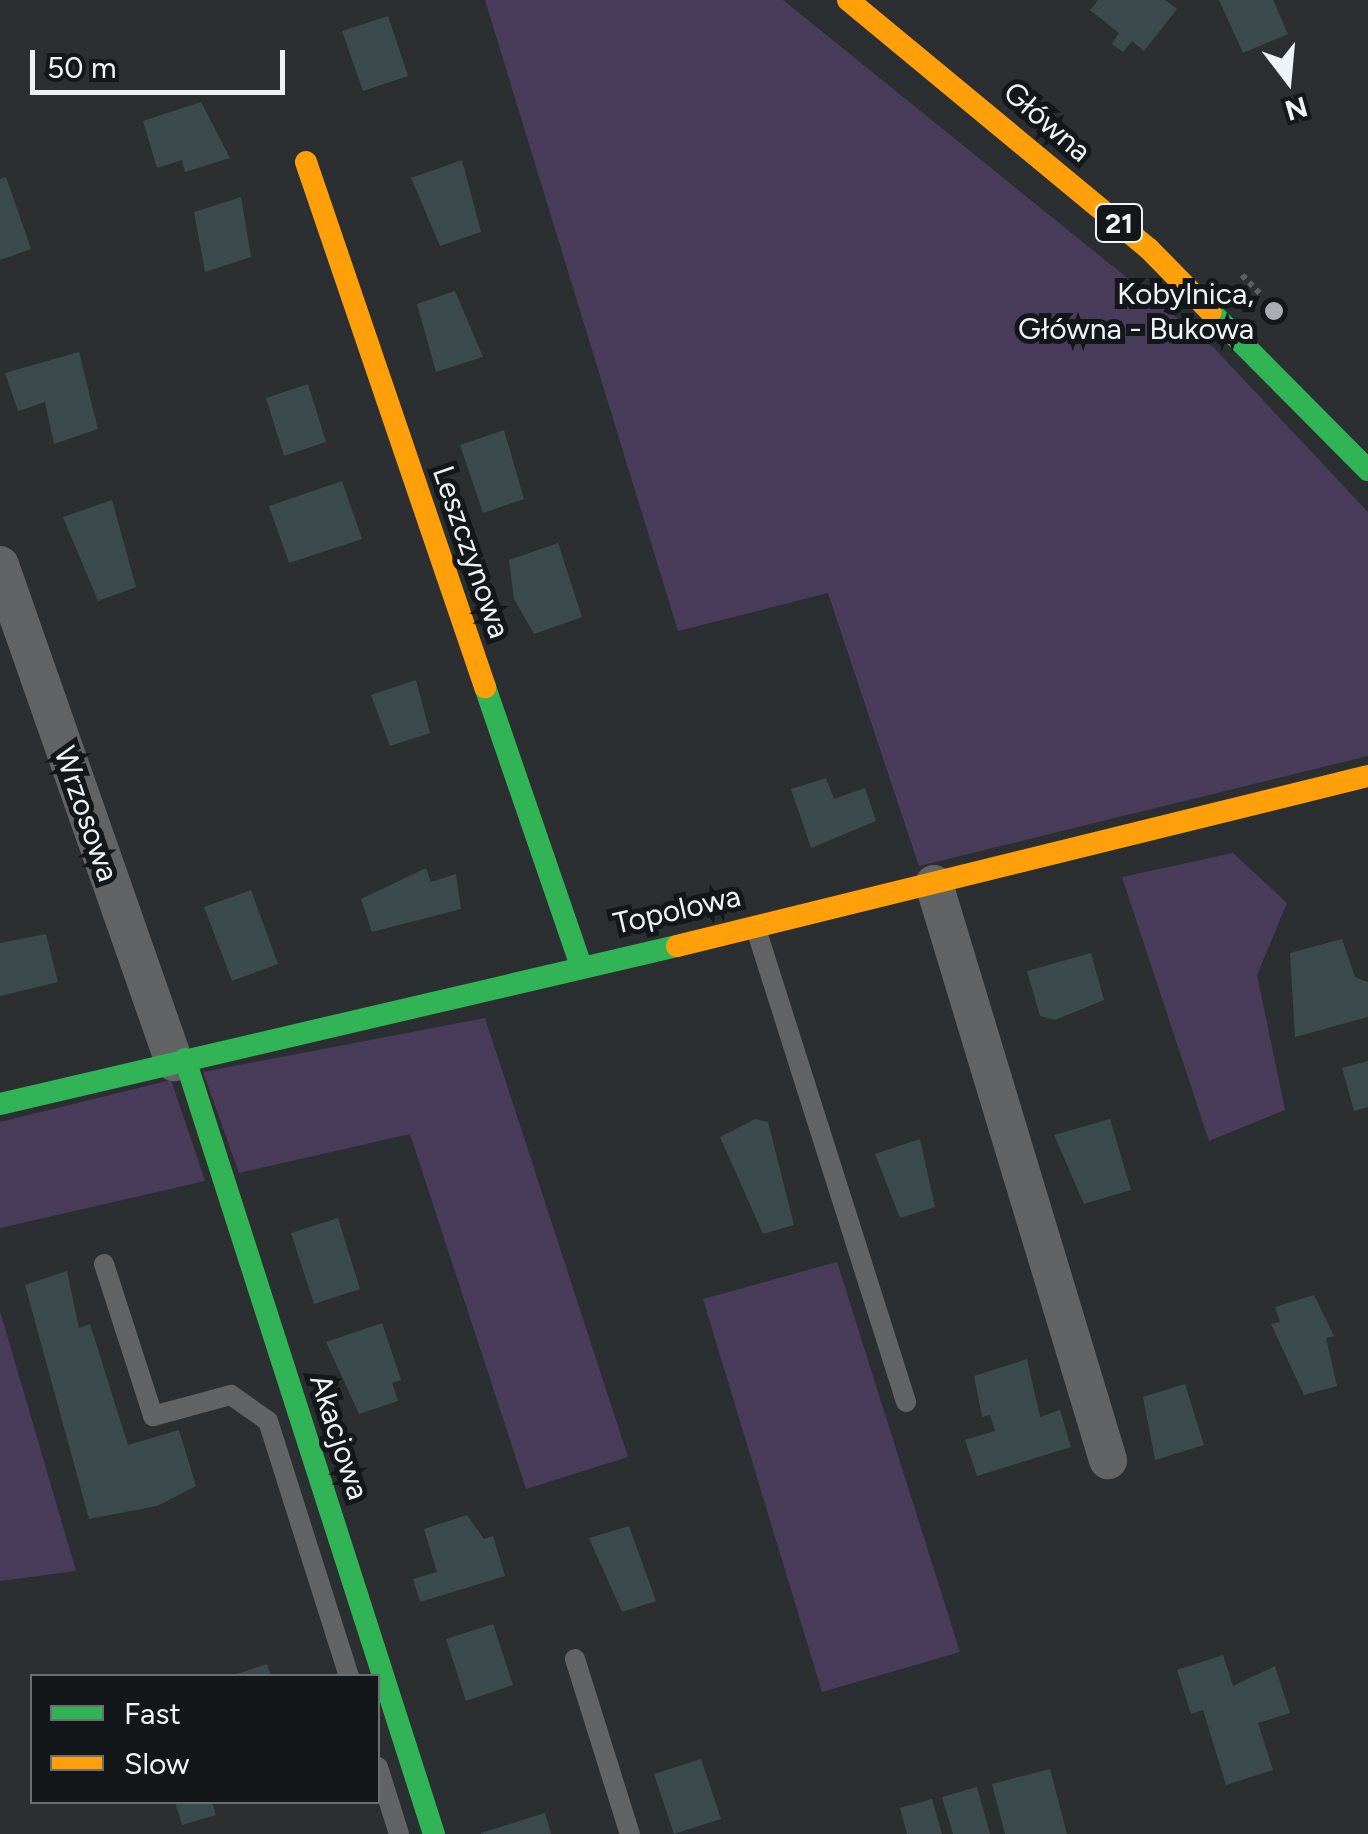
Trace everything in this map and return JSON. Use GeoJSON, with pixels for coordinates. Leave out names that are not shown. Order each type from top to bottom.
{"type":"FeatureCollection","features":[{"type":"Feature","properties":{"kind":"street","name":"Główna"},"geometry":{"type":"LineString","coordinates":[[848,0],[1149,249],[1368,470]]}},
{"type":"Feature","properties":{"kind":"street","name":"Leszczynowa"},"geometry":{"type":"LineString","coordinates":[[306,162],[580,962]]}},
{"type":"Feature","properties":{"kind":"street","name":"Wrzosowa"},"geometry":{"type":"LineString","coordinates":[[0,565],[180,1060]]}},
{"type":"Feature","properties":{"kind":"street","name":"Topolowa"},"geometry":{"type":"LineString","coordinates":[[0,1104],[580,962],[1363,784]]}},
{"type":"Feature","properties":{"kind":"street"},"geometry":{"type":"LineString","coordinates":[[934,884],[1108,1460]]}},
{"type":"Feature","properties":{"kind":"street","name":"Akacjowa"},"geometry":{"type":"LineString","coordinates":[[180,1060],[434,1834]]}},
{"type":"Feature","properties":{"kind":"lane"},"geometry":{"type":"LineString","coordinates":[[754,924],[906,1402]]}},
{"type":"Feature","properties":{"kind":"lane"},"geometry":{"type":"LineString","coordinates":[[104,1264],[153,1416],[231,1395],[268,1421],[348,1674]]}},
{"type":"Feature","properties":{"kind":"lane"},"geometry":{"type":"LineString","coordinates":[[575,1659],[630,1834]]}},
{"type":"Feature","properties":{"kind":"lane"},"geometry":{"type":"LineString","coordinates":[[380,1774],[398,1834]]}},
{"type":"Feature","properties":{"kind":"shaded area"},"geometry":{"type":"Polygon","coordinates":[[[485,0],[783,0],[1214,348],[1368,512],[1368,756],[919,866],[828,593],[678,631],[485,0]]]}},
{"type":"Feature","properties":{"kind":"shaded area"},"geometry":{"type":"Polygon","coordinates":[[[1233,853],[1287,903],[1257,975],[1285,1110],[1209,1141],[1122,877],[1233,853]]]}},
{"type":"Feature","properties":{"kind":"shaded area"},"geometry":{"type":"Polygon","coordinates":[[[485,1018],[628,1457],[526,1489],[410,1134],[239,1173],[203,1072],[485,1018]]]}},
{"type":"Feature","properties":{"kind":"shaded area"},"geometry":{"type":"Polygon","coordinates":[[[171,1080],[205,1181],[0,1228],[0,1122],[171,1080]]]}},
{"type":"Feature","properties":{"kind":"shaded area"},"geometry":{"type":"Polygon","coordinates":[[[837,1262],[960,1652],[822,1692],[703,1299],[837,1262]]]}},
{"type":"Feature","properties":{"kind":"shaded area"},"geometry":{"type":"Polygon","coordinates":[[[0,1311],[76,1571],[0,1581],[0,1311]]]}},
{"type":"Feature","properties":{"kind":"building"},"geometry":{"type":"Polygon","coordinates":[[[1098,0],[1165,0],[1177,9],[1144,51],[1132,41],[1123,52],[1112,44],[1119,33],[1090,10],[1098,0]]]}},
{"type":"Feature","properties":{"kind":"building"},"geometry":{"type":"Polygon","coordinates":[[[1219,0],[1273,0],[1288,34],[1243,53],[1219,0]]]}},
{"type":"Feature","properties":{"kind":"building"},"geometry":{"type":"Polygon","coordinates":[[[388,16],[408,76],[363,91],[342,31],[388,16]]]}},
{"type":"Feature","properties":{"kind":"building"},"geometry":{"type":"Polygon","coordinates":[[[201,102],[230,158],[185,172],[182,160],[157,168],[143,121],[201,102]]]}},
{"type":"Feature","properties":{"kind":"building"},"geometry":{"type":"Polygon","coordinates":[[[462,160],[481,232],[440,246],[411,178],[462,160]]]}},
{"type":"Feature","properties":{"kind":"building"},"geometry":{"type":"Polygon","coordinates":[[[6,177],[31,249],[0,260],[0,179],[6,177]]]}},
{"type":"Feature","properties":{"kind":"building"},"geometry":{"type":"Polygon","coordinates":[[[241,197],[251,257],[205,272],[194,212],[241,197]]]}},
{"type":"Feature","properties":{"kind":"building"},"geometry":{"type":"Polygon","coordinates":[[[455,291],[483,357],[436,372],[417,304],[455,291]]]}},
{"type":"Feature","properties":{"kind":"building"},"geometry":{"type":"Polygon","coordinates":[[[79,352],[98,429],[54,444],[45,402],[18,411],[5,373],[79,352]]]}},
{"type":"Feature","properties":{"kind":"building"},"geometry":{"type":"Polygon","coordinates":[[[308,384],[326,442],[284,456],[266,398],[308,384]]]}},
{"type":"Feature","properties":{"kind":"building"},"geometry":{"type":"Polygon","coordinates":[[[504,430],[524,499],[483,513],[460,445],[504,430]]]}},
{"type":"Feature","properties":{"kind":"building"},"geometry":{"type":"Polygon","coordinates":[[[342,481],[362,539],[289,563],[269,506],[342,481]]]}},
{"type":"Feature","properties":{"kind":"building"},"geometry":{"type":"Polygon","coordinates":[[[112,500],[136,587],[98,601],[63,517],[112,500]]]}},
{"type":"Feature","properties":{"kind":"building"},"geometry":{"type":"Polygon","coordinates":[[[558,543],[582,617],[534,634],[514,599],[509,560],[558,543]]]}},
{"type":"Feature","properties":{"kind":"building"},"geometry":{"type":"Polygon","coordinates":[[[416,680],[430,733],[390,746],[371,695],[416,680]]]}},
{"type":"Feature","properties":{"kind":"building"},"geometry":{"type":"Polygon","coordinates":[[[826,778],[834,799],[865,788],[876,821],[811,848],[791,789],[826,778]]]}},
{"type":"Feature","properties":{"kind":"building"},"geometry":{"type":"Polygon","coordinates":[[[426,868],[431,882],[456,874],[461,909],[372,932],[361,899],[426,868]]]}},
{"type":"Feature","properties":{"kind":"building"},"geometry":{"type":"Polygon","coordinates":[[[251,890],[278,964],[232,981],[204,907],[251,890]]]}},
{"type":"Feature","properties":{"kind":"building"},"geometry":{"type":"Polygon","coordinates":[[[46,934],[58,982],[0,996],[0,943],[46,934]]]}},
{"type":"Feature","properties":{"kind":"building"},"geometry":{"type":"Polygon","coordinates":[[[1342,939],[1355,977],[1368,982],[1368,1017],[1295,1037],[1290,953],[1342,939]]]}},
{"type":"Feature","properties":{"kind":"building"},"geometry":{"type":"Polygon","coordinates":[[[1091,953],[1104,1000],[1055,1020],[1040,1016],[1027,971],[1091,953]]]}},
{"type":"Feature","properties":{"kind":"building"},"geometry":{"type":"Polygon","coordinates":[[[1368,1061],[1368,1107],[1354,1111],[1342,1068],[1368,1061]]]}},
{"type":"Feature","properties":{"kind":"building"},"geometry":{"type":"Polygon","coordinates":[[[755,1119],[768,1122],[794,1225],[763,1234],[720,1137],[755,1119]]]}},
{"type":"Feature","properties":{"kind":"building"},"geometry":{"type":"Polygon","coordinates":[[[1110,1119],[1131,1190],[1084,1204],[1054,1135],[1110,1119]]]}},
{"type":"Feature","properties":{"kind":"building"},"geometry":{"type":"Polygon","coordinates":[[[920,1139],[935,1207],[900,1218],[875,1154],[920,1139]]]}},
{"type":"Feature","properties":{"kind":"building"},"geometry":{"type":"Polygon","coordinates":[[[338,1218],[360,1289],[314,1304],[291,1233],[338,1218]]]}},
{"type":"Feature","properties":{"kind":"building"},"geometry":{"type":"Polygon","coordinates":[[[67,1271],[79,1328],[90,1324],[128,1445],[179,1430],[196,1486],[157,1506],[89,1519],[25,1285],[67,1271]]]}},
{"type":"Feature","properties":{"kind":"building"},"geometry":{"type":"Polygon","coordinates":[[[1314,1295],[1334,1336],[1326,1338],[1337,1386],[1304,1395],[1271,1324],[1280,1322],[1275,1307],[1314,1295]]]}},
{"type":"Feature","properties":{"kind":"building"},"geometry":{"type":"Polygon","coordinates":[[[382,1323],[401,1380],[392,1383],[398,1401],[359,1414],[326,1342],[382,1323]]]}},
{"type":"Feature","properties":{"kind":"building"},"geometry":{"type":"Polygon","coordinates":[[[1027,1359],[1040,1417],[1060,1410],[1071,1447],[977,1476],[965,1440],[995,1431],[990,1415],[982,1417],[974,1376],[1027,1359]]]}},
{"type":"Feature","properties":{"kind":"building"},"geometry":{"type":"Polygon","coordinates":[[[1185,1384],[1204,1445],[1155,1460],[1143,1397],[1185,1384]]]}},
{"type":"Feature","properties":{"kind":"building"},"geometry":{"type":"Polygon","coordinates":[[[467,1515],[484,1539],[493,1536],[505,1576],[420,1602],[413,1579],[437,1572],[424,1529],[467,1515]]]}},
{"type":"Feature","properties":{"kind":"building"},"geometry":{"type":"Polygon","coordinates":[[[629,1526],[656,1601],[622,1612],[589,1538],[629,1526]]]}},
{"type":"Feature","properties":{"kind":"building"},"geometry":{"type":"Polygon","coordinates":[[[493,1624],[513,1685],[466,1701],[446,1639],[493,1624]]]}},
{"type":"Feature","properties":{"kind":"building"},"geometry":{"type":"Polygon","coordinates":[[[1223,1655],[1233,1686],[1275,1666],[1290,1713],[1258,1723],[1273,1770],[1226,1785],[1203,1710],[1191,1714],[1177,1670],[1223,1655]]]}},
{"type":"Feature","properties":{"kind":"building"},"geometry":{"type":"Polygon","coordinates":[[[267,1664],[270,1674],[237,1674],[267,1664]]]}},
{"type":"Feature","properties":{"kind":"building"},"geometry":{"type":"Polygon","coordinates":[[[701,1759],[721,1819],[674,1834],[654,1774],[701,1759]]]}},
{"type":"Feature","properties":{"kind":"building"},"geometry":{"type":"Polygon","coordinates":[[[1050,1769],[1067,1834],[1005,1834],[992,1784],[1050,1769]]]}},
{"type":"Feature","properties":{"kind":"building"},"geometry":{"type":"Polygon","coordinates":[[[977,1787],[990,1834],[953,1834],[942,1797],[977,1787]]]}},
{"type":"Feature","properties":{"kind":"building"},"geometry":{"type":"Polygon","coordinates":[[[932,1799],[942,1834],[907,1834],[900,1808],[932,1799]]]}},
{"type":"Feature","properties":{"kind":"building"},"geometry":{"type":"Polygon","coordinates":[[[176,1804],[213,1804],[216,1815],[182,1825],[176,1804]]]}},
{"type":"Feature","properties":{"kind":"building"},"geometry":{"type":"Polygon","coordinates":[[[545,1813],[551,1834],[481,1834],[481,1833],[545,1813]]]}},
{"type":"Feature","properties":{"kind":"traffic: fast"},"geometry":{"type":"LineString","coordinates":[[1211,312],[1368,470]]}},
{"type":"Feature","properties":{"kind":"traffic: fast"},"geometry":{"type":"LineString","coordinates":[[485,687],[580,963]]}},
{"type":"Feature","properties":{"kind":"traffic: fast"},"geometry":{"type":"LineString","coordinates":[[0,1104],[677,946]]}},
{"type":"Feature","properties":{"kind":"traffic: fast"},"geometry":{"type":"LineString","coordinates":[[185,1059],[434,1834]]}},
{"type":"Feature","properties":{"kind":"traffic: slow"},"geometry":{"type":"LineString","coordinates":[[848,0],[1149,249],[1211,312]]}},
{"type":"Feature","properties":{"kind":"traffic: slow"},"geometry":{"type":"LineString","coordinates":[[306,162],[485,687]]}},
{"type":"Feature","properties":{"kind":"traffic: slow"},"geometry":{"type":"LineString","coordinates":[[677,946],[1368,776]]}},
{"type":"Feature","properties":{"kind":"place","name":"Kobylnica, Główna - Bukowa"},"geometry":{"type":"Point","coordinates":[1274,311]}}]}
